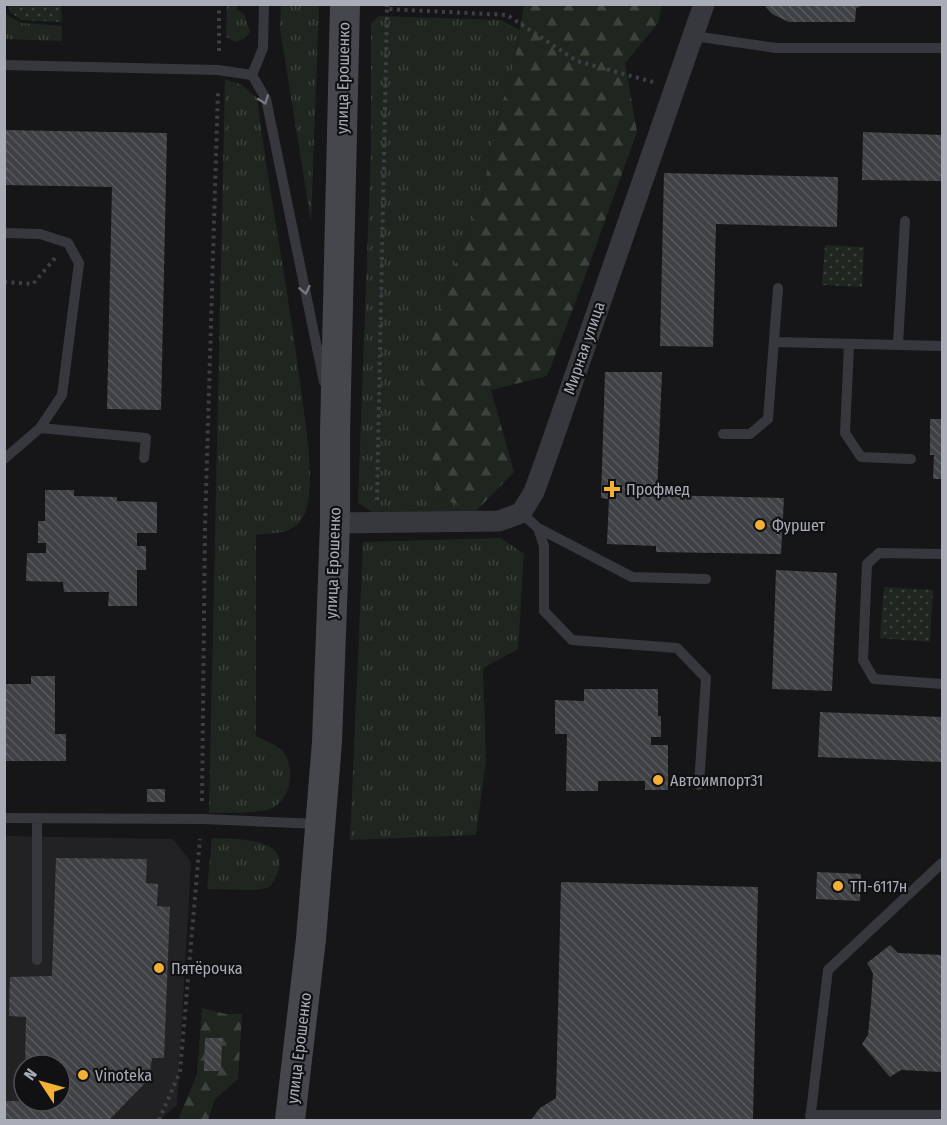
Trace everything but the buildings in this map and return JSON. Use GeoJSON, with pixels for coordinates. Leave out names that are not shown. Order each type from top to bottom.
{"type":"FeatureCollection","features":[{"type":"Feature","properties":{"kind":"main road","name":"улица Ерошенко"},"geometry":{"type":"LineString","coordinates":[[290,1120],[311,939],[327,742],[335,523],[334,434],[345,4]]}},
{"type":"Feature","properties":{"kind":"street","name":"Мирная улица"},"geometry":{"type":"LineString","coordinates":[[521,513],[534,492],[544,465],[704,4]]}},
{"type":"Feature","properties":{"kind":"street"},"geometry":{"type":"LineString","coordinates":[[335,523],[499,520],[521,513]]}},
{"type":"Feature","properties":{"kind":"lane"},"geometry":{"type":"LineString","coordinates":[[252,75],[263,48],[264,4]]}},
{"type":"Feature","properties":{"kind":"lane"},"geometry":{"type":"LineString","coordinates":[[694,36],[776,48],[942,48]]}},
{"type":"Feature","properties":{"kind":"lane"},"geometry":{"type":"LineString","coordinates":[[4,65],[218,70],[252,75]]}},
{"type":"Feature","properties":{"kind":"lane"},"geometry":{"type":"LineString","coordinates":[[252,75],[266,99],[334,434]]}},
{"type":"Feature","properties":{"kind":"lane"},"geometry":{"type":"LineString","coordinates":[[898,344],[905,220]]}},
{"type":"Feature","properties":{"kind":"lane"},"geometry":{"type":"LineString","coordinates":[[4,233],[40,234],[68,243],[79,263],[62,395],[40,428],[4,459]]}},
{"type":"Feature","properties":{"kind":"lane"},"geometry":{"type":"LineString","coordinates":[[723,434],[750,434],[768,419],[778,288]]}},
{"type":"Feature","properties":{"kind":"lane"},"geometry":{"type":"LineString","coordinates":[[775,342],[942,346]]}},
{"type":"Feature","properties":{"kind":"lane"},"geometry":{"type":"LineString","coordinates":[[849,345],[845,433],[861,457],[911,459]]}},
{"type":"Feature","properties":{"kind":"lane"},"geometry":{"type":"LineString","coordinates":[[40,428],[146,438],[144,458]]}},
{"type":"Feature","properties":{"kind":"lane"},"geometry":{"type":"LineString","coordinates":[[521,513],[538,528],[632,578],[706,579]]}},
{"type":"Feature","properties":{"kind":"lane"},"geometry":{"type":"LineString","coordinates":[[538,528],[544,546],[544,611],[572,640],[677,648],[706,678],[699,785]]}},
{"type":"Feature","properties":{"kind":"lane"},"geometry":{"type":"LineString","coordinates":[[942,554],[879,553],[867,564],[863,660],[874,679],[942,684]]}},
{"type":"Feature","properties":{"kind":"lane"},"geometry":{"type":"LineString","coordinates":[[4,818],[202,819],[322,824]]}},
{"type":"Feature","properties":{"kind":"lane"},"geometry":{"type":"LineString","coordinates":[[37,819],[38,960]]}},
{"type":"Feature","properties":{"kind":"lane"},"geometry":{"type":"LineString","coordinates":[[942,863],[828,970],[810,1118],[942,1115]]}},
{"type":"Feature","properties":{"kind":"path"},"geometry":{"type":"LineString","coordinates":[[159,1120],[180,1072],[202,819],[205,526],[219,4]]}},
{"type":"Feature","properties":{"kind":"path"},"geometry":{"type":"LineString","coordinates":[[377,502],[387,7],[507,15],[576,61],[660,84],[675,83]]}},
{"type":"Feature","properties":{"kind":"path"},"geometry":{"type":"LineString","coordinates":[[4,282],[33,284],[68,243]]}},
{"type":"Feature","properties":{"kind":"shaded area"},"geometry":{"type":"Polygon","coordinates":[[[5,836],[173,839],[191,862],[177,1105],[160,1120],[5,1120],[5,836]]]}},
{"type":"Feature","properties":{"kind":"green space"},"geometry":{"type":"Polygon","coordinates":[[[4,5],[7,15],[21,23],[62,26],[62,41],[5,39],[4,5]]]}},
{"type":"Feature","properties":{"kind":"green space"},"geometry":{"type":"Polygon","coordinates":[[[8,5],[61,5],[62,22],[22,20],[11,13],[8,5]]]}},
{"type":"Feature","properties":{"kind":"green space"},"geometry":{"type":"Polygon","coordinates":[[[227,5],[237,5],[237,10],[244,14],[250,32],[245,38],[236,42],[226,37],[227,5]]]}},
{"type":"Feature","properties":{"kind":"green space"},"geometry":{"type":"Polygon","coordinates":[[[281,5],[319,5],[311,222],[280,29],[281,5]]]}},
{"type":"Feature","properties":{"kind":"green space"},"geometry":{"type":"Polygon","coordinates":[[[524,5],[662,5],[658,23],[625,63],[637,132],[547,376],[491,390],[514,472],[476,511],[438,497],[422,379],[445,290],[481,201],[497,122],[515,59],[524,5]]]}},
{"type":"Feature","properties":{"kind":"green space"},"geometry":{"type":"Polygon","coordinates":[[[379,16],[501,20],[520,30],[515,59],[497,122],[481,201],[445,290],[431,438],[438,497],[476,511],[372,512],[358,503],[371,149],[371,23],[379,16]]]}},
{"type":"Feature","properties":{"kind":"green space"},"geometry":{"type":"Polygon","coordinates":[[[225,79],[242,85],[257,98],[304,413],[309,450],[310,487],[304,515],[295,527],[283,532],[256,535],[256,736],[284,752],[290,772],[288,789],[280,803],[266,810],[209,813],[225,79]]]}},
{"type":"Feature","properties":{"kind":"green space"},"geometry":{"type":"Polygon","coordinates":[[[825,245],[864,247],[862,287],[822,285],[825,245]]]}},
{"type":"Feature","properties":{"kind":"green space"},"geometry":{"type":"Polygon","coordinates":[[[501,538],[524,554],[518,649],[483,668],[486,761],[476,835],[350,840],[363,542],[501,538]]]}},
{"type":"Feature","properties":{"kind":"green space"},"geometry":{"type":"Polygon","coordinates":[[[884,587],[933,590],[930,642],[880,638],[884,587]]]}},
{"type":"Feature","properties":{"kind":"green space"},"geometry":{"type":"Polygon","coordinates":[[[212,838],[253,841],[265,844],[274,850],[279,859],[278,871],[270,887],[256,890],[207,889],[212,838]]]}},
{"type":"Feature","properties":{"kind":"green space"},"geometry":{"type":"Polygon","coordinates":[[[202,1008],[226,1014],[242,1014],[238,1079],[215,1099],[208,1120],[178,1120],[197,1074],[202,1008]]]}},
{"type":"Feature","properties":{"kind":"place","name":"Профмед"},"geometry":{"type":"Point","coordinates":[612,489]}},
{"type":"Feature","properties":{"kind":"place","name":"Фуршет"},"geometry":{"type":"Point","coordinates":[760,525]}},
{"type":"Feature","properties":{"kind":"place","name":"Автоимпорт31"},"geometry":{"type":"Point","coordinates":[658,780]}},
{"type":"Feature","properties":{"kind":"place","name":"ТП-6117н"},"geometry":{"type":"Point","coordinates":[838,886]}},
{"type":"Feature","properties":{"kind":"place","name":"Пятёрочка"},"geometry":{"type":"Point","coordinates":[159,968]}},
{"type":"Feature","properties":{"kind":"place","name":"Vinoteka"},"geometry":{"type":"Point","coordinates":[83,1075]}}]}
